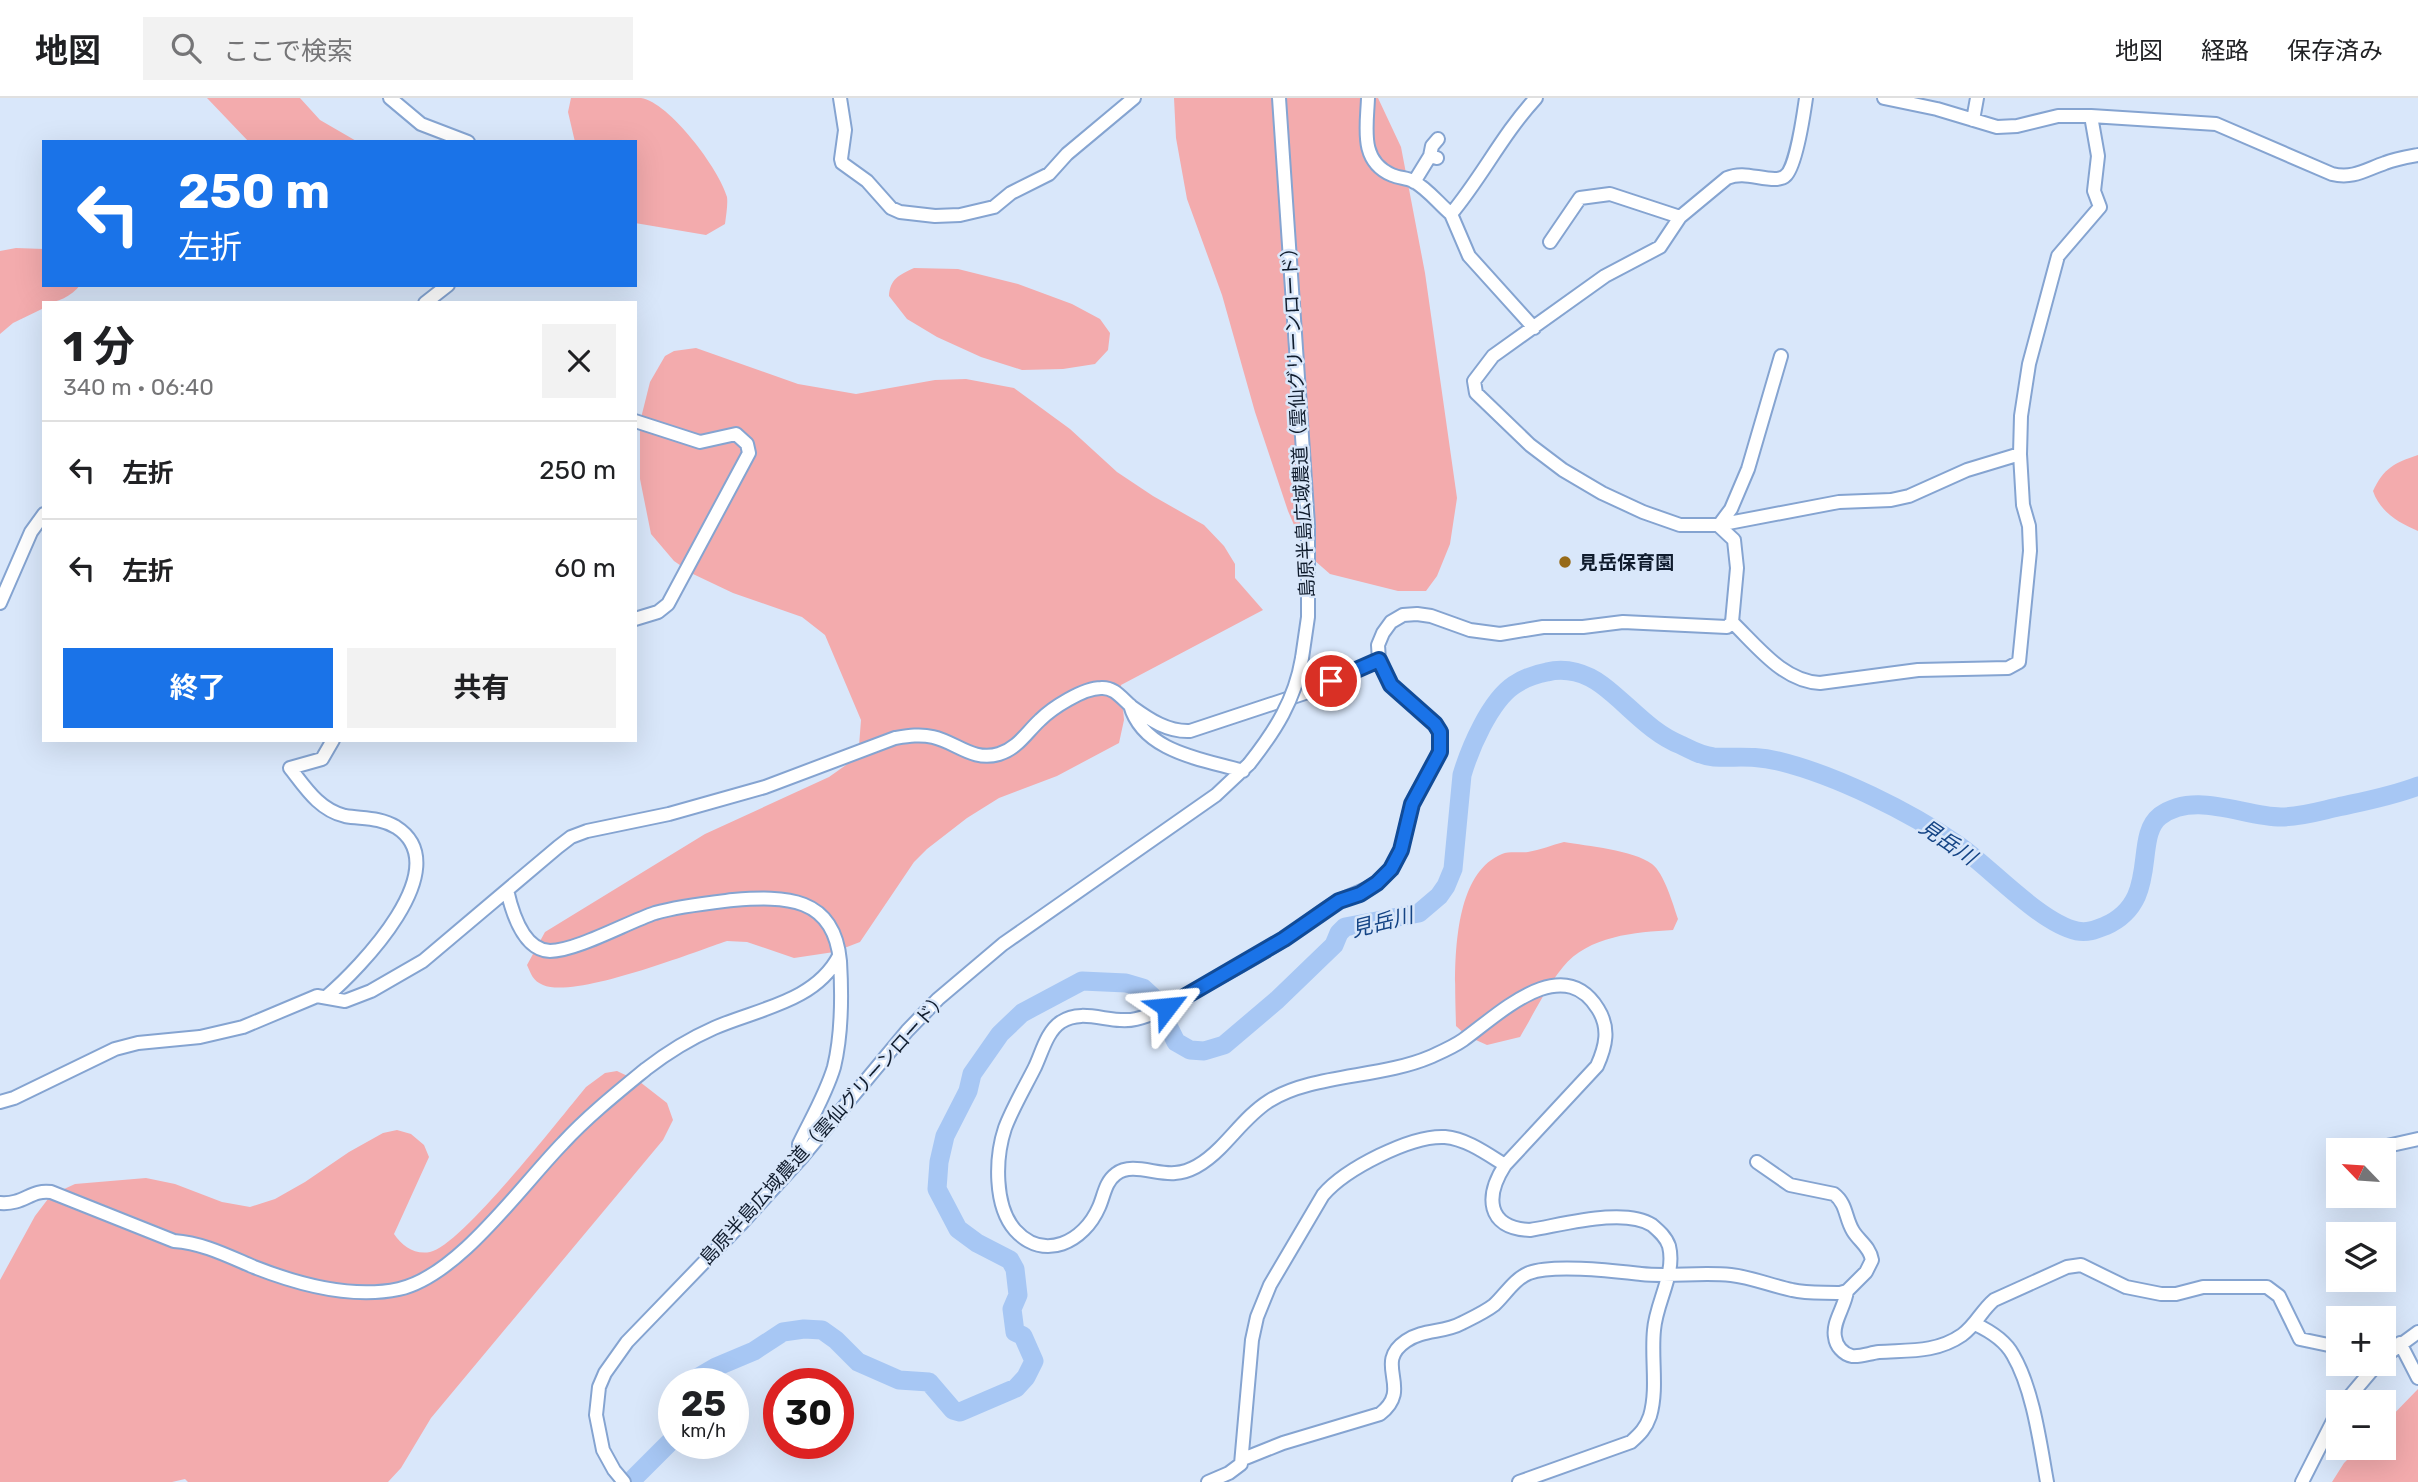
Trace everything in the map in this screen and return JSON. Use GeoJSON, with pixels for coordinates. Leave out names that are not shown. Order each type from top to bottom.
{"type":"FeatureCollection","features":[{"type":"Feature","properties":{"kind":"street"},"geometry":{"type":"LineString","coordinates":[[390,98],[421,124],[463,140]]}},
{"type":"Feature","properties":{"kind":"street"},"geometry":{"type":"LineString","coordinates":[[840,98],[845,130],[842,163],[867,181],[891,208],[901,212],[934,216],[960,215],[994,207],[1011,193],[1049,174],[1067,154],[1134,98]]}},
{"type":"Feature","properties":{"kind":"street","name":"島原半島広域農道（雲仙グリーンロード）"},"geometry":{"type":"LineString","coordinates":[[622,1480],[603,1450],[599,1438],[597,1403],[605,1373],[627,1342],[803,1156],[907,1031],[967,972],[1216,795],[1246,767],[1268,740],[1288,706],[1299,676],[1308,617],[1308,525],[1279,98]]}},
{"type":"Feature","properties":{"kind":"street"},"geometry":{"type":"LineString","coordinates":[[1368,98],[1367,145],[1370,156],[1391,175],[1414,182],[1451,214],[1469,256],[1534,328]]}},
{"type":"Feature","properties":{"kind":"street"},"geometry":{"type":"LineString","coordinates":[[1451,214],[1518,117],[1536,98]]}},
{"type":"Feature","properties":{"kind":"street"},"geometry":{"type":"LineString","coordinates":[[1806,98],[1801,132],[1786,176],[1777,179],[1743,175],[1727,178],[1680,217],[1660,247],[1605,276],[1493,356],[1474,381],[1476,393],[1530,444],[1563,470],[1602,493],[1643,512],[1681,525],[1718,525],[1839,502],[1891,500],[1909,496],[1967,470],[2020,454]]}},
{"type":"Feature","properties":{"kind":"street"},"geometry":{"type":"LineString","coordinates":[[1884,98],[1937,109],[1997,127],[2017,127],[2058,116],[2216,124],[2332,174],[2343,176],[2356,175],[2387,162],[2418,155]]}},
{"type":"Feature","properties":{"kind":"street"},"geometry":{"type":"LineString","coordinates":[[1973,120],[1977,98]]}},
{"type":"Feature","properties":{"kind":"street"},"geometry":{"type":"LineString","coordinates":[[1732,622],[1783,671],[1806,682],[1821,683],[1919,670],[2014,666],[2021,656],[2030,551],[2029,526],[2023,505],[2021,416],[2029,364],[2058,256],[2067,242],[2100,207],[2094,191],[2098,156],[2091,116]]}},
{"type":"Feature","properties":{"kind":"street"},"geometry":{"type":"LineString","coordinates":[[1414,182],[1433,157],[1432,146],[1438,139]]}},
{"type":"Feature","properties":{"kind":"street"},"geometry":{"type":"LineString","coordinates":[[1550,242],[1580,198],[1610,194],[1680,217]]}},
{"type":"Feature","properties":{"kind":"street"},"geometry":{"type":"LineString","coordinates":[[428,301],[446,287]]}},
{"type":"Feature","properties":{"kind":"street"},"geometry":{"type":"LineString","coordinates":[[1718,525],[1731,509],[1748,469],[1781,356]]}},
{"type":"Feature","properties":{"kind":"street"},"geometry":{"type":"LineString","coordinates":[[637,422],[700,442],[736,434],[747,444],[749,453],[668,604],[658,612],[637,618]]}},
{"type":"Feature","properties":{"kind":"street"},"geometry":{"type":"LineString","coordinates":[[0,603],[31,532],[42,517]]}},
{"type":"Feature","properties":{"kind":"street"},"geometry":{"type":"LineString","coordinates":[[1519,1482],[1631,1442],[1643,1431],[1653,1401],[1654,1329],[1669,1273],[1668,1243],[1663,1234],[1635,1217],[1617,1217],[1530,1230],[1509,1227],[1500,1221],[1492,1205],[1495,1183],[1505,1165],[1597,1066],[1606,1037],[1604,1022],[1597,1007],[1587,996],[1569,986],[1553,985],[1534,990],[1459,1043],[1427,1058],[1391,1070],[1289,1091],[1270,1100],[1252,1113],[1204,1162],[1188,1171],[1173,1174],[1126,1169],[1114,1175],[1105,1188],[1098,1209],[1089,1224],[1062,1245],[1050,1248],[1038,1246],[1024,1239],[1011,1226],[1003,1208],[999,1180],[1000,1152],[1005,1130],[1049,1035],[1064,1020],[1076,1016],[1134,1019],[1162,1009],[1275,945],[1339,901],[1368,888],[1391,869],[1401,850],[1412,804],[1440,752],[1441,741],[1435,724],[1391,685],[1379,660],[1378,645],[1391,622],[1403,615],[1417,614],[1432,616],[1470,630],[1500,634],[1543,627],[1583,627],[1623,622],[1727,627],[1732,622],[1737,568],[1734,540],[1718,525]]}},
{"type":"Feature","properties":{"kind":"street"},"geometry":{"type":"LineString","coordinates":[[0,1102],[15,1098],[115,1049],[138,1043],[200,1037],[243,1027],[317,996],[345,1000],[371,991],[422,961],[571,837],[587,831],[669,814],[765,787],[895,738],[915,735],[933,737],[984,757],[1012,748],[1053,708],[1087,691],[1102,688],[1113,690],[1130,705],[1166,728],[1179,732],[1191,731],[1308,692],[1379,660]]}},
{"type":"Feature","properties":{"kind":"street"},"geometry":{"type":"LineString","coordinates":[[1130,705],[1134,720],[1140,728],[1167,747],[1190,757],[1246,767]]}},
{"type":"Feature","properties":{"kind":"street"},"geometry":{"type":"LineString","coordinates":[[326,997],[377,946],[399,914],[414,880],[416,864],[411,844],[399,829],[381,819],[343,815],[322,806],[290,768],[322,759],[332,742]]}},
{"type":"Feature","properties":{"kind":"street"},"geometry":{"type":"LineString","coordinates":[[507,890],[522,931],[538,948],[550,951],[567,948],[656,913],[713,902],[767,898],[791,900],[818,913],[837,942],[842,984],[834,1067],[799,1144],[803,1156]]}},
{"type":"Feature","properties":{"kind":"street"},"geometry":{"type":"LineString","coordinates":[[0,1203],[12,1204],[43,1191],[51,1192],[174,1241],[193,1242],[272,1274],[357,1291],[400,1289],[424,1280],[469,1246],[565,1140],[676,1047],[716,1027],[769,1009],[802,992],[823,978],[834,967],[839,956]]}},
{"type":"Feature","properties":{"kind":"street"},"geometry":{"type":"LineString","coordinates":[[1208,1482],[1236,1470],[1243,1459],[1252,1340],[1257,1317],[1270,1285],[1332,1184],[1366,1161],[1427,1139],[1445,1137],[1462,1141],[1505,1165]]}},
{"type":"Feature","properties":{"kind":"street"},"geometry":{"type":"LineString","coordinates":[[2396,1144],[2418,1139]]}},
{"type":"Feature","properties":{"kind":"street"},"geometry":{"type":"LineString","coordinates":[[1243,1459],[1283,1443],[1380,1414],[1395,1395],[1391,1364],[1399,1347],[1416,1335],[1459,1325],[1492,1306],[1521,1278],[1530,1273],[1595,1269],[1659,1276],[1669,1273],[1734,1275],[1796,1291],[1847,1291],[1866,1272],[1872,1260],[1869,1250],[1853,1232],[1840,1199],[1835,1194],[1782,1181],[1757,1162]]}},
{"type":"Feature","properties":{"kind":"street"},"geometry":{"type":"LineString","coordinates":[[1847,1291],[1835,1327],[1835,1336],[1837,1345],[1849,1355],[1919,1351],[1939,1346],[1960,1336],[1975,1324],[1984,1308],[1994,1300],[2067,1267],[2081,1265],[2126,1287],[2161,1294],[2176,1294],[2203,1287],[2267,1287],[2279,1296],[2300,1339],[2326,1344]]}},
{"type":"Feature","properties":{"kind":"street"},"geometry":{"type":"LineString","coordinates":[[1975,1324],[1991,1331],[2012,1353],[2023,1378],[2034,1416],[2046,1482]]}},
{"type":"Feature","properties":{"kind":"street"},"geometry":{"type":"LineString","coordinates":[[2396,1346],[2418,1332]]}},
{"type":"Feature","properties":{"kind":"street"},"geometry":{"type":"LineString","coordinates":[[2400,1343],[2418,1378]]}},
{"type":"Feature","properties":{"kind":"street"},"geometry":{"type":"LineString","coordinates":[[2302,1482],[2326,1435]]}},
{"type":"Feature","properties":{"kind":"shaded area"},"geometry":{"type":"Polygon","coordinates":[[[207,98],[300,98],[320,120],[355,140],[247,140],[207,98]]]}},
{"type":"Feature","properties":{"kind":"shaded area"},"geometry":{"type":"Polygon","coordinates":[[[571,98],[641,98],[665,111],[692,139],[715,171],[727,197],[725,224],[706,235],[637,223],[637,140],[575,140],[568,112],[571,98]]]}},
{"type":"Feature","properties":{"kind":"shaded area"},"geometry":{"type":"Polygon","coordinates":[[[1174,98],[1378,98],[1401,147],[1425,273],[1457,498],[1450,544],[1437,576],[1426,591],[1398,591],[1330,574],[1306,553],[1288,511],[1255,412],[1222,295],[1187,199],[1176,138],[1174,98]]]}},
{"type":"Feature","properties":{"kind":"shaded area"},"geometry":{"type":"Polygon","coordinates":[[[16,248],[42,249],[42,287],[78,287],[56,301],[42,301],[42,309],[13,323],[0,334],[0,251],[16,248]]]}},
{"type":"Feature","properties":{"kind":"shaded area"},"geometry":{"type":"Polygon","coordinates":[[[914,268],[958,269],[1018,284],[1072,304],[1100,319],[1110,333],[1108,350],[1095,364],[1063,369],[1022,370],[981,357],[937,337],[907,319],[889,296],[891,285],[896,278],[914,268]]]}},
{"type":"Feature","properties":{"kind":"shaded area"},"geometry":{"type":"Polygon","coordinates":[[[696,348],[798,384],[856,394],[935,380],[966,379],[1014,388],[1070,429],[1117,472],[1204,525],[1224,546],[1235,564],[1235,578],[1263,610],[1121,685],[1124,720],[1119,743],[1057,776],[999,798],[967,818],[914,862],[860,942],[834,952],[794,958],[747,942],[727,941],[606,980],[559,988],[543,985],[531,974],[527,965],[545,932],[705,834],[829,777],[856,758],[859,746],[861,720],[825,635],[802,617],[733,593],[693,574],[674,561],[651,534],[640,479],[640,422],[650,382],[665,356],[674,351],[696,348]]]}},
{"type":"Feature","properties":{"kind":"shaded area"},"geometry":{"type":"Polygon","coordinates":[[[2418,455],[2418,531],[2391,516],[2380,505],[2373,491],[2391,467],[2418,455]]]}},
{"type":"Feature","properties":{"kind":"shaded area"},"geometry":{"type":"Polygon","coordinates":[[[1564,842],[1622,852],[1652,864],[1664,881],[1678,919],[1673,930],[1628,934],[1585,948],[1557,975],[1520,1037],[1487,1045],[1467,1036],[1456,1026],[1456,957],[1463,906],[1472,884],[1484,866],[1502,854],[1528,852],[1564,842]]]}},
{"type":"Feature","properties":{"kind":"shaded area"},"geometry":{"type":"Polygon","coordinates":[[[617,1071],[640,1082],[667,1103],[673,1120],[663,1140],[431,1418],[401,1468],[388,1482],[188,1482],[185,1479],[172,1482],[0,1482],[0,1280],[35,1216],[51,1195],[75,1184],[146,1178],[175,1184],[222,1202],[250,1207],[275,1199],[349,1152],[383,1133],[397,1130],[411,1134],[424,1145],[429,1157],[394,1234],[409,1249],[430,1252],[445,1244],[486,1205],[586,1087],[605,1073],[617,1071]]]}},
{"type":"Feature","properties":{"kind":"shaded area"},"geometry":{"type":"Polygon","coordinates":[[[2418,1389],[2418,1482],[2332,1482],[2347,1460],[2396,1460],[2396,1412],[2418,1389]]]}},
{"type":"Feature","properties":{"kind":"waterway","name":"見岳川"},"geometry":{"type":"LineString","coordinates":[[714,1368],[754,1351],[783,1332],[822,1330],[858,1362],[899,1380],[929,1382],[953,1410],[960,1412],[1016,1388],[1026,1377],[1034,1361],[1023,1336],[1015,1332],[1012,1309],[1018,1295],[1015,1269],[1010,1260],[977,1243],[958,1229],[937,1189],[945,1136],[968,1091],[972,1074],[1000,1034],[1022,1013],[1082,981],[1126,983],[1143,988],[1155,999],[1176,1042],[1190,1050],[1204,1051],[1224,1045],[1277,1000],[1334,945],[1345,927],[1419,913],[1439,896],[1453,869],[1462,775],[1470,752],[1489,713],[1505,692],[1534,675],[1561,670],[1589,677],[1659,733],[1701,754],[1778,761],[1824,775],[1872,796],[1958,845],[2047,917],[2081,932],[2105,926],[2123,915],[2134,901],[2140,886],[2152,826],[2160,816],[2174,809],[2188,805],[2204,805],[2288,817],[2378,798],[2418,786]]}},
{"type":"Feature","properties":{"kind":"waterway","name":"見岳川"},"geometry":{"type":"LineString","coordinates":[[630,1482],[658,1454]]}},
{"type":"Feature","properties":{"kind":"place","name":"見岳保育園"},"geometry":{"type":"Point","coordinates":[1565,562]}},
{"type":"Feature","properties":{"kind":"route"},"geometry":{"type":"LineString","coordinates":[[1167,1007],[1284,939],[1339,901],[1360,894],[1377,883],[1391,869],[1401,850],[1412,804],[1440,752],[1440,732],[1435,724],[1391,685],[1379,660],[1331,681]]}}]}
